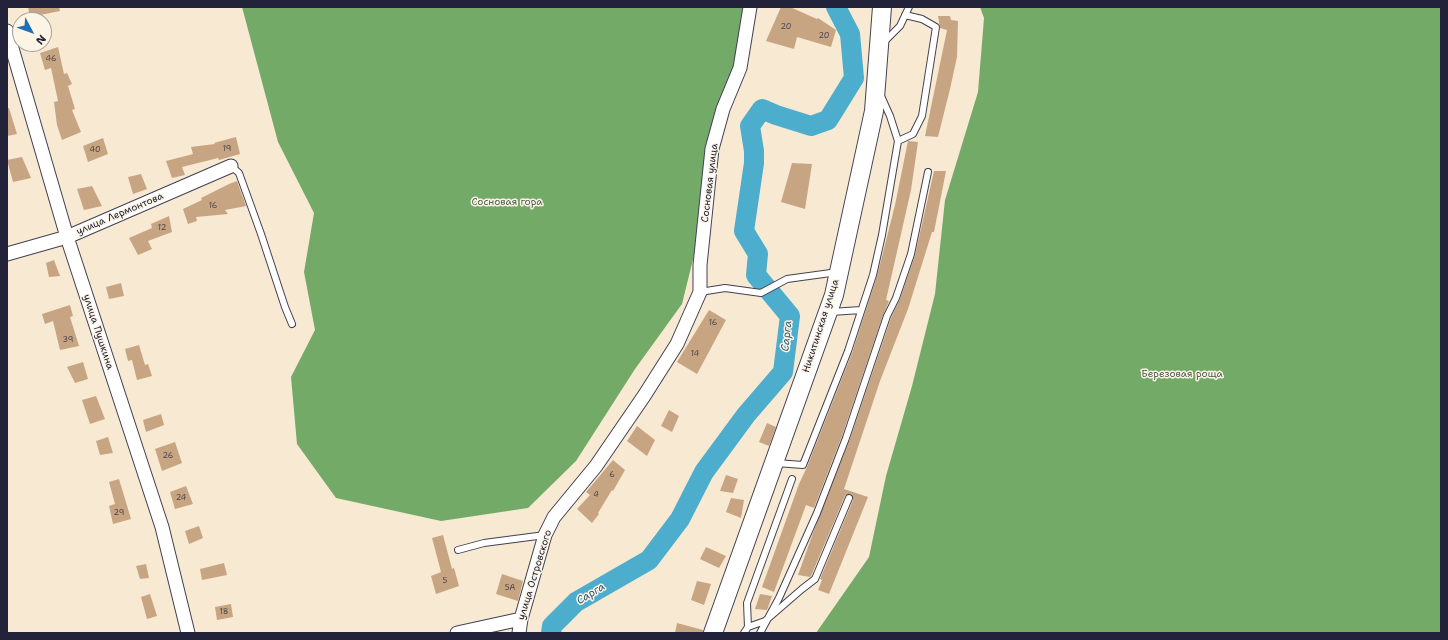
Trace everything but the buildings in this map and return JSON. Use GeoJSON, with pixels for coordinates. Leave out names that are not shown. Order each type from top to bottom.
{"type":"FeatureCollection","features":[{"type":"Feature","properties":{"kind":"street","name":"Сосновая улица"},"geometry":{"type":"LineString","coordinates":[[554,517],[596,466],[644,396],[677,344],[700,292],[700,265],[712,149],[723,109],[740,68],[750,7]]}},
{"type":"Feature","properties":{"kind":"street","name":"Никитинская улица"},"geometry":{"type":"LineString","coordinates":[[714,633],[834,295],[874,111],[882,7]]}},
{"type":"Feature","properties":{"kind":"street","name":"улица Пушкина"},"geometry":{"type":"LineString","coordinates":[[7,31],[66,237],[162,527],[188,633]]}},
{"type":"Feature","properties":{"kind":"street","name":"улица Лермонтова"},"geometry":{"type":"LineString","coordinates":[[7,254],[66,237],[231,166]]}},
{"type":"Feature","properties":{"kind":"street","name":"улица Островского"},"geometry":{"type":"LineString","coordinates":[[519,633],[521,619],[545,535],[554,517]]}},
{"type":"Feature","properties":{"kind":"street"},"geometry":{"type":"LineString","coordinates":[[457,633],[521,619]]}},
{"type":"Feature","properties":{"kind":"lane"},"geometry":{"type":"LineString","coordinates":[[879,47],[900,26],[909,7]]}},
{"type":"Feature","properties":{"kind":"lane"},"geometry":{"type":"LineString","coordinates":[[898,141],[913,134],[922,116],[936,27],[922,19],[905,14]]}},
{"type":"Feature","properties":{"kind":"lane"},"geometry":{"type":"LineString","coordinates":[[774,463],[803,465],[848,351],[873,275],[882,235],[898,141],[890,116],[876,85]]}},
{"type":"Feature","properties":{"kind":"lane"},"geometry":{"type":"LineString","coordinates":[[231,166],[239,173],[292,324]]}},
{"type":"Feature","properties":{"kind":"lane"},"geometry":{"type":"LineString","coordinates":[[760,633],[779,598],[817,513],[846,438],[887,316],[896,298],[911,254],[928,172]]}},
{"type":"Feature","properties":{"kind":"lane"},"geometry":{"type":"LineString","coordinates":[[700,292],[725,288],[761,293],[788,279],[839,272]]}},
{"type":"Feature","properties":{"kind":"lane"},"geometry":{"type":"LineString","coordinates":[[828,312],[861,310]]}},
{"type":"Feature","properties":{"kind":"lane"},"geometry":{"type":"LineString","coordinates":[[744,633],[748,627],[747,603],[792,479]]}},
{"type":"Feature","properties":{"kind":"lane"},"geometry":{"type":"LineString","coordinates":[[748,627],[765,622],[815,579],[849,498]]}},
{"type":"Feature","properties":{"kind":"lane"},"geometry":{"type":"LineString","coordinates":[[458,550],[484,543],[545,535]]}},
{"type":"Feature","properties":{"kind":"green space","name":"Сосновая гора"},"geometry":{"type":"Polygon","coordinates":[[[242,7],[745,7],[735,66],[699,235],[682,304],[635,369],[576,461],[528,508],[441,521],[336,498],[297,444],[291,377],[315,330],[304,272],[314,213],[278,142],[242,7]]]}},
{"type":"Feature","properties":{"kind":"green space","name":"Березовая роща"},"geometry":{"type":"Polygon","coordinates":[[[980,7],[1441,7],[1441,633],[816,633],[869,557],[886,476],[912,386],[935,294],[945,200],[978,92],[984,18],[980,7]]]}},
{"type":"Feature","properties":{"kind":"waterway","name":"Сарга"},"geometry":{"type":"LineString","coordinates":[[551,633],[552,626],[576,602],[649,560],[680,519],[704,472],[746,415],[783,372],[790,316],[756,275],[758,254],[744,231],[754,163],[754,151],[750,126],[762,109],[811,126],[828,120],[854,78],[850,34],[836,7]]}}]}
